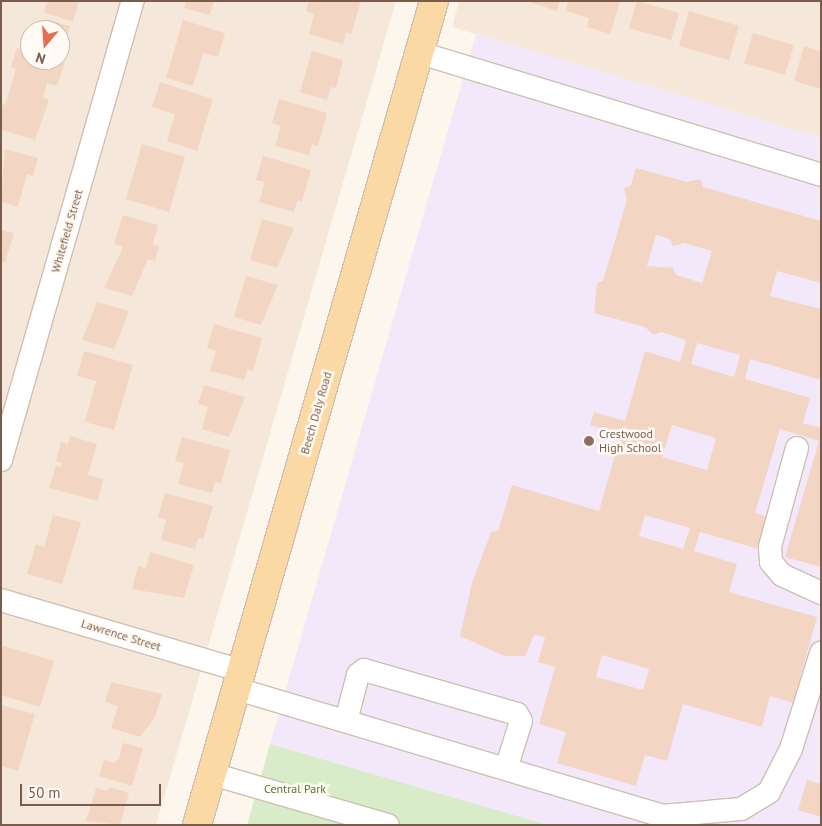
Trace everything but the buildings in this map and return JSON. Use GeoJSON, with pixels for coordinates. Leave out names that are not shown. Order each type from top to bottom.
{"type":"FeatureCollection","features":[{"type":"Feature","properties":{"kind":"main road","name":"Beech Daly Road"},"geometry":{"type":"LineString","coordinates":[[197,825],[434,1]]}},
{"type":"Feature","properties":{"kind":"street","name":"Whitefield Street"},"geometry":{"type":"LineString","coordinates":[[1,460],[133,1]]}},
{"type":"Feature","properties":{"kind":"street"},"geometry":{"type":"LineString","coordinates":[[420,53],[821,175]]}},
{"type":"Feature","properties":{"kind":"street"},"geometry":{"type":"LineString","coordinates":[[797,448],[770,547],[771,562],[782,575],[821,593]]}},
{"type":"Feature","properties":{"kind":"street","name":"Lawrence Street"},"geometry":{"type":"LineString","coordinates":[[1,600],[239,680],[346,721],[662,816],[742,809],[769,792],[791,749],[821,653]]}},
{"type":"Feature","properties":{"kind":"street"},"geometry":{"type":"LineString","coordinates":[[346,721],[358,675],[364,670],[517,714],[521,721],[506,769]]}},
{"type":"Feature","properties":{"kind":"street"},"geometry":{"type":"LineString","coordinates":[[212,774],[388,825]]}},
{"type":"Feature","properties":{"kind":"shaded area"},"geometry":{"type":"Polygon","coordinates":[[[1,1],[396,1],[156,825],[1,825],[1,1]]]}},
{"type":"Feature","properties":{"kind":"shaded area"},"geometry":{"type":"Polygon","coordinates":[[[459,1],[821,1],[821,138],[452,27],[459,1]]]}},
{"type":"Feature","properties":{"kind":"shaded area","name":"Crestwood High School"},"geometry":{"type":"Polygon","coordinates":[[[476,34],[821,138],[821,825],[548,825],[270,744],[476,34]]]}},
{"type":"Feature","properties":{"kind":"green space","name":"Central Park"},"geometry":{"type":"Polygon","coordinates":[[[270,744],[548,825],[247,825],[270,744]]]}},
{"type":"Feature","properties":{"kind":"place","name":"Crestwood High School"},"geometry":{"type":"Point","coordinates":[589,441]}}]}
